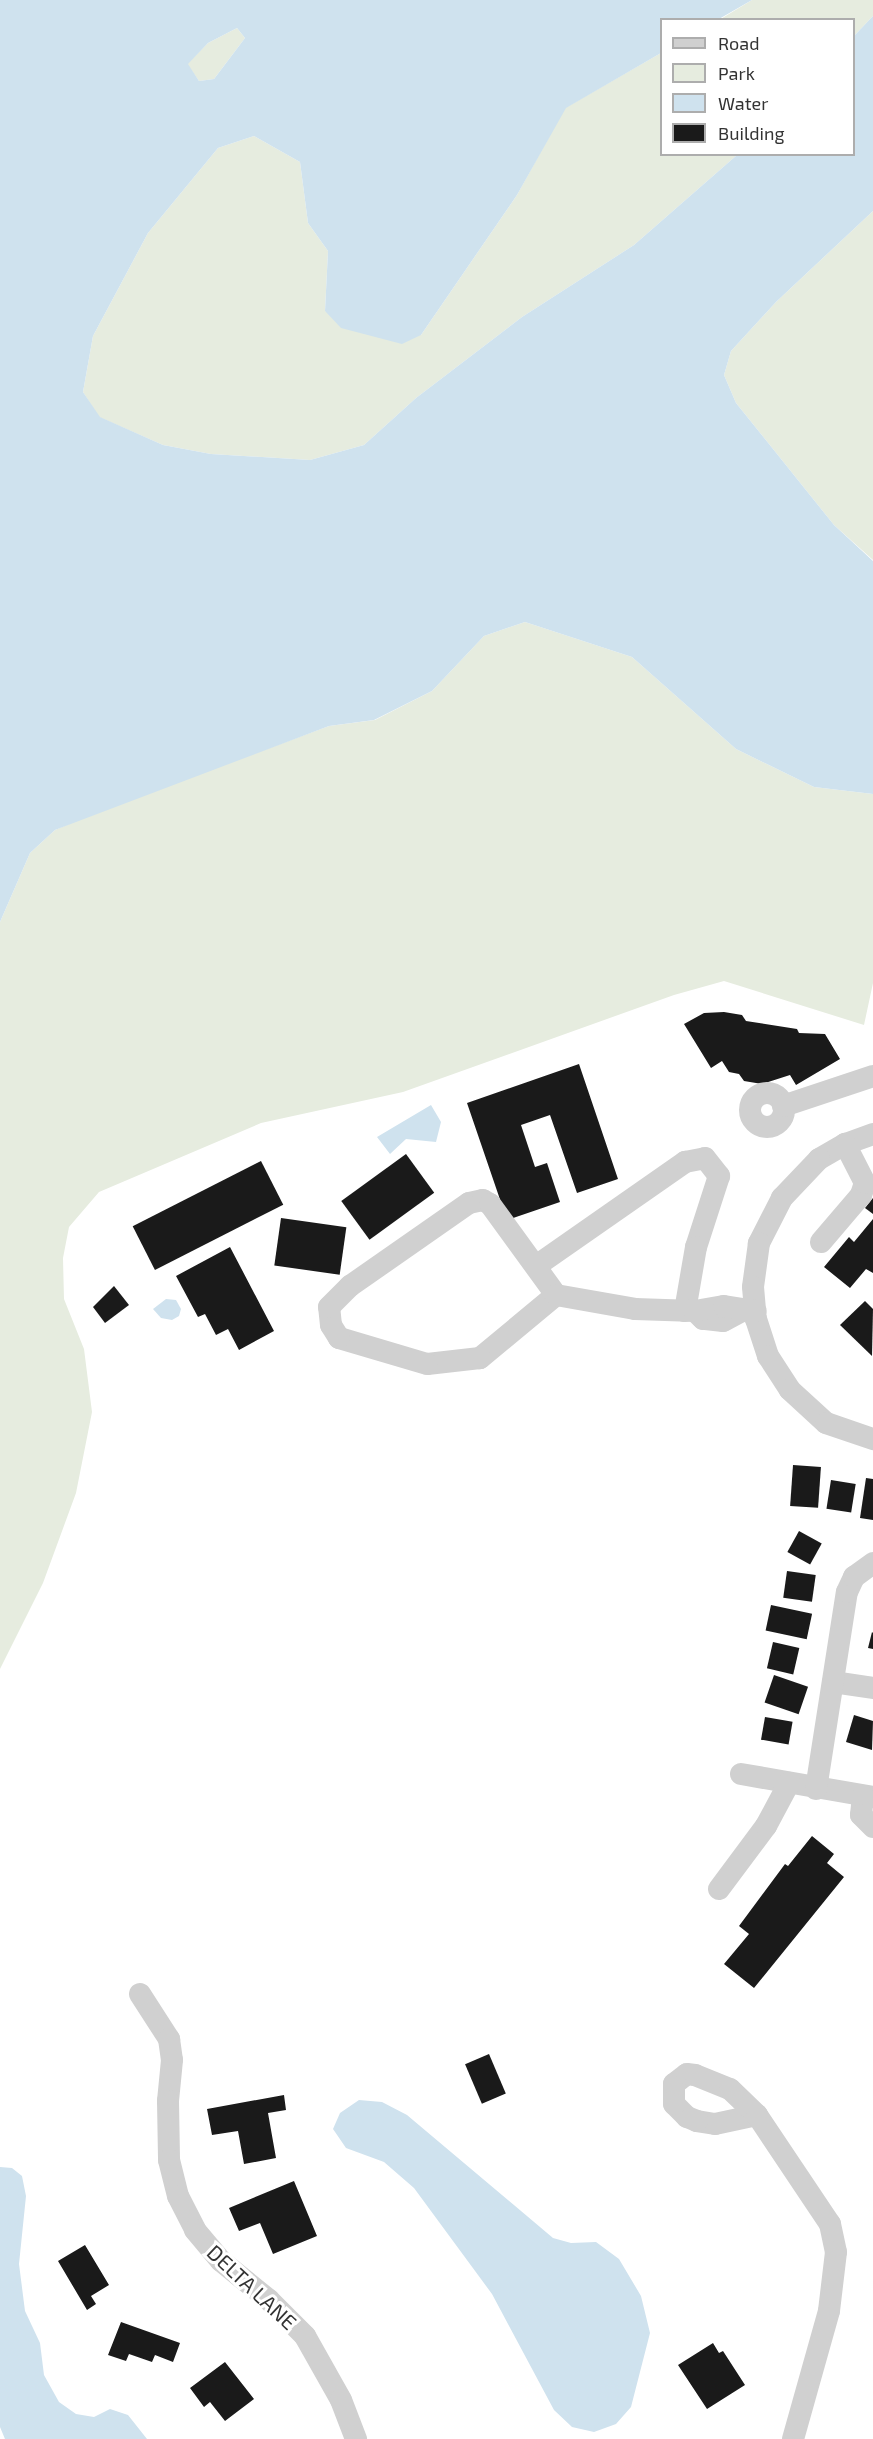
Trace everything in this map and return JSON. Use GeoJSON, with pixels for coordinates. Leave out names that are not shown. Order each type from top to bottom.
{"type":"FeatureCollection","features":[{"type":"Feature","properties":{"kind":"street"},"geometry":{"type":"LineString","coordinates":[[783,1106],[873,1076]]}},
{"type":"Feature","properties":{"kind":"street"},"geometry":{"type":"LineString","coordinates":[[873,1134],[845,1144],[806,1170],[770,1216],[756,1258],[748,1311],[774,1368],[800,1402],[826,1423],[873,1439]]}},
{"type":"Feature","properties":{"kind":"street"},"geometry":{"type":"LineString","coordinates":[[821,1242],[861,1195],[865,1183],[845,1144]]}},
{"type":"Feature","properties":{"kind":"street"},"geometry":{"type":"LineString","coordinates":[[536,1266],[686,1162],[705,1158],[719,1176],[696,1247],[690,1311]]}},
{"type":"Feature","properties":{"kind":"street"},"geometry":{"type":"LineString","coordinates":[[556,1295],[480,1358],[427,1364],[339,1338],[331,1325],[329,1307],[337,1297],[469,1203],[483,1200],[490,1204],[556,1295],[635,1309],[690,1311],[724,1306],[748,1311]]}},
{"type":"Feature","properties":{"kind":"street"},"geometry":{"type":"LineString","coordinates":[[816,1789],[847,1592],[854,1577],[873,1563]]}},
{"type":"Feature","properties":{"kind":"street"},"geometry":{"type":"LineString","coordinates":[[833,1682],[873,1689]]}},
{"type":"Feature","properties":{"kind":"street"},"geometry":{"type":"LineString","coordinates":[[741,1774],[868,1797],[861,1815],[873,1827]]}},
{"type":"Feature","properties":{"kind":"street"},"geometry":{"type":"LineString","coordinates":[[719,1889],[766,1826],[789,1783]]}},
{"type":"Feature","properties":{"kind":"street","name":"DELTA LANE"},"geometry":{"type":"LineString","coordinates":[[140,1994],[169,2039],[172,2060],[169,2160],[178,2196],[195,2230],[221,2261],[269,2300],[305,2336],[332,2382],[356,2439]]}},
{"type":"Feature","properties":{"kind":"street"},"geometry":{"type":"LineString","coordinates":[[757,2115],[830,2224],[836,2252],[829,2311],[793,2439]]}},
{"type":"Feature","properties":{"kind":"green space"},"geometry":{"type":"Polygon","coordinates":[[[752,0],[873,0],[873,16],[855,35],[855,18],[722,18],[752,0]]]}},
{"type":"Feature","properties":{"kind":"green space"},"geometry":{"type":"Polygon","coordinates":[[[237,28],[245,38],[214,79],[199,81],[187,64],[208,43],[237,28]]]}},
{"type":"Feature","properties":{"kind":"green space"},"geometry":{"type":"Polygon","coordinates":[[[660,54],[660,156],[736,156],[634,245],[522,317],[416,398],[364,445],[310,460],[211,454],[163,445],[99,417],[83,392],[93,336],[148,233],[218,148],[254,136],[300,162],[308,223],[328,251],[325,311],[421,335],[517,195],[565,108],[660,54]]]}},
{"type":"Feature","properties":{"kind":"green space"},"geometry":{"type":"Polygon","coordinates":[[[873,211],[873,560],[834,525],[736,403],[724,375],[731,351],[776,302],[873,211]]]}},
{"type":"Feature","properties":{"kind":"green space"},"geometry":{"type":"Polygon","coordinates":[[[525,622],[632,657],[736,749],[814,787],[873,794],[873,983],[864,1025],[724,981],[674,995],[403,1092],[261,1123],[99,1192],[69,1227],[63,1258],[64,1299],[84,1349],[92,1412],[76,1493],[43,1583],[0,1669],[0,922],[30,853],[55,830],[107,808],[329,726],[375,720],[432,691],[484,636],[525,622]]]}},
{"type":"Feature","properties":{"kind":"water"},"geometry":{"type":"Polygon","coordinates":[[[0,0],[752,0],[721,18],[660,18],[660,54],[566,108],[517,195],[421,335],[402,344],[341,328],[325,311],[328,251],[308,223],[300,162],[254,136],[218,148],[148,233],[93,336],[83,392],[100,417],[163,445],[211,454],[310,460],[364,445],[416,398],[522,317],[634,245],[736,156],[855,156],[855,35],[873,16],[873,211],[776,302],[731,351],[724,375],[736,403],[834,525],[873,561],[873,794],[814,787],[736,749],[632,657],[525,622],[484,636],[432,691],[374,720],[329,726],[55,830],[30,853],[0,922],[0,0]],[[237,28],[208,43],[188,64],[199,81],[214,79],[245,38],[237,28]]]}},
{"type":"Feature","properties":{"kind":"water"},"geometry":{"type":"Polygon","coordinates":[[[431,1105],[441,1122],[436,1142],[406,1139],[390,1154],[377,1137],[431,1105]]]}},
{"type":"Feature","properties":{"kind":"water"},"geometry":{"type":"Polygon","coordinates":[[[166,1299],[176,1300],[181,1309],[179,1316],[172,1320],[161,1318],[153,1309],[166,1299]]]}},
{"type":"Feature","properties":{"kind":"water"},"geometry":{"type":"Polygon","coordinates":[[[359,2100],[382,2102],[407,2115],[553,2238],[571,2243],[596,2242],[619,2259],[641,2296],[650,2333],[631,2407],[616,2424],[594,2432],[572,2427],[554,2410],[492,2294],[414,2188],[384,2162],[346,2148],[333,2129],[340,2113],[359,2100]]]}},
{"type":"Feature","properties":{"kind":"water"},"geometry":{"type":"Polygon","coordinates":[[[0,2167],[12,2168],[22,2176],[26,2196],[19,2264],[25,2311],[40,2343],[44,2375],[59,2402],[76,2414],[94,2417],[110,2409],[128,2415],[147,2439],[5,2439],[0,2427],[0,2167]]]}},
{"type":"Feature","properties":{"kind":"building"},"geometry":{"type":"Polygon","coordinates":[[[724,1012],[742,1015],[746,1021],[797,1029],[799,1033],[825,1034],[840,1059],[796,1085],[790,1075],[762,1084],[744,1081],[739,1074],[729,1072],[722,1061],[711,1068],[684,1024],[704,1013],[724,1012]]]}},
{"type":"Feature","properties":{"kind":"building"},"geometry":{"type":"Polygon","coordinates":[[[579,1064],[618,1179],[577,1193],[550,1115],[521,1125],[535,1167],[547,1163],[560,1202],[507,1220],[467,1103],[579,1064]]]}},
{"type":"Feature","properties":{"kind":"building"},"geometry":{"type":"Polygon","coordinates":[[[406,1154],[434,1193],[369,1240],[341,1201],[406,1154]]]}},
{"type":"Feature","properties":{"kind":"building"},"geometry":{"type":"Polygon","coordinates":[[[261,1161],[283,1205],[155,1270],[133,1226],[261,1161]]]}},
{"type":"Feature","properties":{"kind":"building"},"geometry":{"type":"Polygon","coordinates":[[[873,1198],[873,1214],[865,1208],[873,1198]]]}},
{"type":"Feature","properties":{"kind":"building"},"geometry":{"type":"Polygon","coordinates":[[[281,1218],[346,1227],[340,1275],[274,1266],[281,1218]]]}},
{"type":"Feature","properties":{"kind":"building"},"geometry":{"type":"Polygon","coordinates":[[[873,1219],[873,1273],[866,1269],[850,1288],[824,1267],[849,1237],[854,1242],[873,1219]]]}},
{"type":"Feature","properties":{"kind":"building"},"geometry":{"type":"Polygon","coordinates":[[[230,1247],[274,1331],[239,1350],[228,1329],[216,1335],[205,1314],[198,1317],[176,1276],[230,1247]]]}},
{"type":"Feature","properties":{"kind":"building"},"geometry":{"type":"Polygon","coordinates":[[[114,1286],[129,1305],[105,1323],[93,1307],[114,1286]]]}},
{"type":"Feature","properties":{"kind":"building"},"geometry":{"type":"Polygon","coordinates":[[[865,1301],[873,1309],[872,1356],[840,1325],[865,1301]]]}},
{"type":"Feature","properties":{"kind":"building"},"geometry":{"type":"Polygon","coordinates":[[[793,1465],[821,1467],[818,1508],[790,1506],[793,1465]]]}},
{"type":"Feature","properties":{"kind":"building"},"geometry":{"type":"Polygon","coordinates":[[[866,1478],[873,1479],[873,1520],[860,1518],[866,1478]]]}},
{"type":"Feature","properties":{"kind":"building"},"geometry":{"type":"Polygon","coordinates":[[[831,1480],[856,1484],[851,1513],[826,1509],[831,1480]]]}},
{"type":"Feature","properties":{"kind":"building"},"geometry":{"type":"Polygon","coordinates":[[[799,1531],[822,1544],[810,1565],[787,1552],[799,1531]]]}},
{"type":"Feature","properties":{"kind":"building"},"geometry":{"type":"Polygon","coordinates":[[[787,1571],[816,1575],[812,1602],[783,1598],[787,1571]]]}},
{"type":"Feature","properties":{"kind":"building"},"geometry":{"type":"Polygon","coordinates":[[[771,1605],[812,1614],[807,1639],[766,1630],[771,1605]]]}},
{"type":"Feature","properties":{"kind":"building"},"geometry":{"type":"Polygon","coordinates":[[[873,1633],[873,1649],[868,1648],[873,1633]]]}},
{"type":"Feature","properties":{"kind":"building"},"geometry":{"type":"Polygon","coordinates":[[[773,1642],[799,1648],[793,1674],[767,1668],[773,1642]]]}},
{"type":"Feature","properties":{"kind":"building"},"geometry":{"type":"Polygon","coordinates":[[[774,1675],[808,1687],[799,1714],[765,1702],[774,1675]]]}},
{"type":"Feature","properties":{"kind":"building"},"geometry":{"type":"Polygon","coordinates":[[[854,1715],[873,1721],[872,1750],[846,1742],[854,1715]]]}},
{"type":"Feature","properties":{"kind":"building"},"geometry":{"type":"Polygon","coordinates":[[[765,1717],[793,1722],[789,1745],[761,1740],[765,1717]]]}},
{"type":"Feature","properties":{"kind":"building"},"geometry":{"type":"Polygon","coordinates":[[[812,1836],[834,1854],[827,1863],[844,1877],[754,1988],[724,1964],[749,1934],[739,1926],[785,1864],[788,1866],[812,1836]]]}},
{"type":"Feature","properties":{"kind":"building"},"geometry":{"type":"Polygon","coordinates":[[[489,2054],[506,2094],[482,2104],[465,2064],[489,2054]]]}},
{"type":"Feature","properties":{"kind":"building"},"geometry":{"type":"Polygon","coordinates":[[[284,2095],[286,2110],[268,2113],[276,2158],[244,2164],[238,2131],[212,2135],[207,2109],[284,2095]]]}},
{"type":"Feature","properties":{"kind":"building"},"geometry":{"type":"Polygon","coordinates":[[[294,2181],[317,2236],[273,2254],[260,2223],[239,2231],[229,2208],[294,2181]]]}},
{"type":"Feature","properties":{"kind":"building"},"geometry":{"type":"Polygon","coordinates":[[[85,2245],[109,2285],[91,2296],[96,2304],[87,2310],[58,2261],[85,2245]]]}},
{"type":"Feature","properties":{"kind":"building"},"geometry":{"type":"Polygon","coordinates":[[[121,2322],[180,2343],[173,2362],[155,2355],[152,2362],[129,2354],[126,2361],[108,2355],[121,2322]]]}},
{"type":"Feature","properties":{"kind":"building"},"geometry":{"type":"Polygon","coordinates":[[[713,2343],[719,2353],[723,2351],[745,2385],[707,2409],[678,2365],[713,2343]]]}},
{"type":"Feature","properties":{"kind":"building"},"geometry":{"type":"Polygon","coordinates":[[[225,2362],[254,2399],[225,2421],[210,2402],[204,2407],[190,2388],[225,2362]]]}}]}
